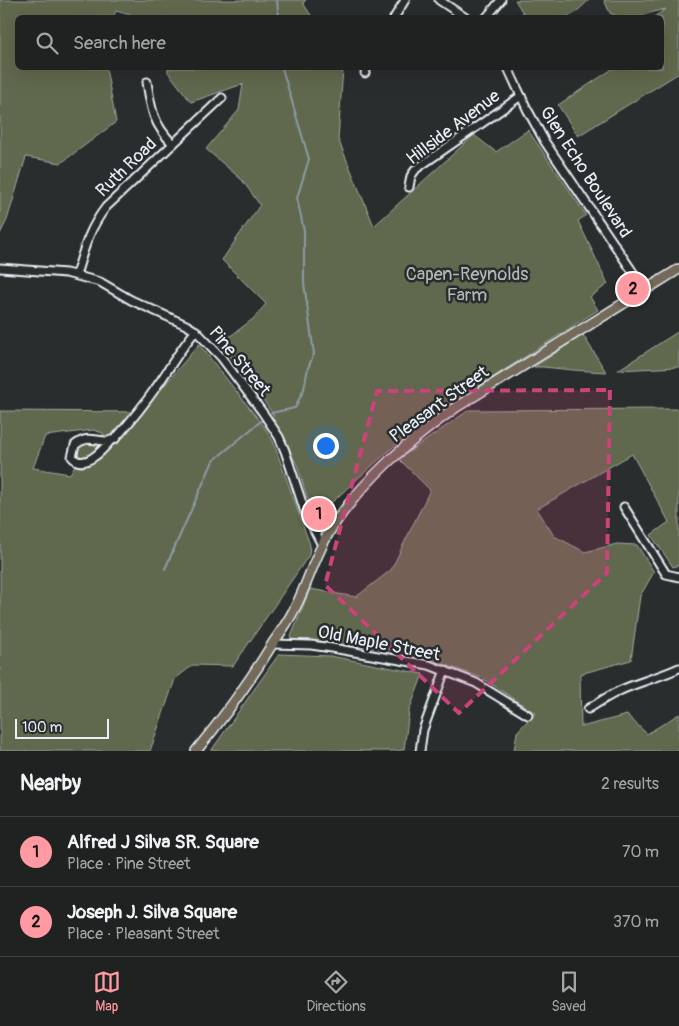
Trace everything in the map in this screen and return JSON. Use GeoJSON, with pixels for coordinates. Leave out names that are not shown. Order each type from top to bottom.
{"type":"FeatureCollection","features":[{"type":"Feature","properties":{"kind":"main road","name":"Pleasant Street"},"geometry":{"type":"LineString","coordinates":[[196,751],[241,692],[294,610],[322,545],[338,518],[380,468],[435,422],[455,408],[679,269]]}},
{"type":"Feature","properties":{"kind":"street"},"geometry":{"type":"LineString","coordinates":[[396,15],[405,0]]}},
{"type":"Feature","properties":{"kind":"street"},"geometry":{"type":"LineString","coordinates":[[439,0],[462,15]]}},
{"type":"Feature","properties":{"kind":"street"},"geometry":{"type":"LineString","coordinates":[[488,15],[500,0]]}},
{"type":"Feature","properties":{"kind":"street","name":"Glen Echo Boulevard"},"geometry":{"type":"LineString","coordinates":[[509,70],[534,123],[550,150],[645,290]]}},
{"type":"Feature","properties":{"kind":"street"},"geometry":{"type":"LineString","coordinates":[[147,82],[155,121],[164,136],[173,144]]}},
{"type":"Feature","properties":{"kind":"street","name":"Hillside Avenue"},"geometry":{"type":"LineString","coordinates":[[408,187],[411,176],[416,169],[521,96]]}},
{"type":"Feature","properties":{"kind":"street","name":"Ruth Road"},"geometry":{"type":"LineString","coordinates":[[76,275],[91,230],[106,207],[222,98]]}},
{"type":"Feature","properties":{"kind":"street","name":"Pine Street"},"geometry":{"type":"LineString","coordinates":[[0,268],[51,271],[76,275],[100,282],[131,300],[196,331],[221,357],[273,426],[285,451],[307,517],[322,545]]}},
{"type":"Feature","properties":{"kind":"street"},"geometry":{"type":"LineString","coordinates":[[111,440],[90,460],[79,462],[72,457],[74,445],[78,442],[92,439],[107,441],[111,440],[115,439],[136,415],[196,331]]}},
{"type":"Feature","properties":{"kind":"street"},"geometry":{"type":"LineString","coordinates":[[624,507],[666,574],[679,577]]}},
{"type":"Feature","properties":{"kind":"street"},"geometry":{"type":"LineString","coordinates":[[307,517],[324,522],[338,518]]}},
{"type":"Feature","properties":{"kind":"street","name":"Old Maple Street"},"geometry":{"type":"LineString","coordinates":[[273,644],[332,648],[414,662],[445,670],[476,683],[528,715]]}},
{"type":"Feature","properties":{"kind":"street"},"geometry":{"type":"LineString","coordinates":[[588,709],[620,690],[679,668]]}},
{"type":"Feature","properties":{"kind":"street"},"geometry":{"type":"LineString","coordinates":[[420,751],[422,730],[445,670]]}},
{"type":"Feature","properties":{"kind":"highlighted area"},"geometry":{"type":"Polygon","coordinates":[[[610,390],[607,573],[459,713],[325,585],[377,391],[610,390]]]}},
{"type":"Feature","properties":{"kind":"green space"},"geometry":{"type":"Polygon","coordinates":[[[0,0],[306,0],[303,3],[311,15],[130,15],[116,11],[114,15],[15,15],[15,70],[106,70],[116,122],[61,163],[26,157],[7,220],[0,234],[0,0]]]}},
{"type":"Feature","properties":{"kind":"green space"},"geometry":{"type":"Polygon","coordinates":[[[515,0],[589,0],[571,15],[526,15],[515,0]]]}},
{"type":"Feature","properties":{"kind":"green space"},"geometry":{"type":"Polygon","coordinates":[[[604,0],[679,0],[679,73],[578,136],[558,105],[611,70],[664,70],[664,15],[657,15],[666,9],[645,15],[614,15],[610,13],[604,0]]]}},
{"type":"Feature","properties":{"kind":"green space","name":"Capen-Reynolds Farm"},"geometry":{"type":"Polygon","coordinates":[[[168,70],[343,70],[338,139],[374,226],[474,135],[496,152],[528,130],[586,215],[578,221],[608,284],[590,297],[598,310],[417,426],[321,514],[314,513],[297,465],[271,416],[274,416],[247,376],[220,344],[253,319],[266,304],[222,260],[260,205],[242,180],[206,149],[239,110],[243,84],[191,102],[168,70]]]}},
{"type":"Feature","properties":{"kind":"green space"},"geometry":{"type":"Polygon","coordinates":[[[679,331],[679,367],[618,370],[679,331]]]}},
{"type":"Feature","properties":{"kind":"green space"},"geometry":{"type":"Polygon","coordinates":[[[583,335],[606,372],[534,367],[583,335]]]}},
{"type":"Feature","properties":{"kind":"green space"},"geometry":{"type":"Polygon","coordinates":[[[199,344],[263,425],[273,441],[310,545],[309,555],[233,666],[193,665],[175,679],[150,751],[0,751],[0,411],[142,412],[199,344]],[[93,430],[45,436],[33,468],[70,474],[79,458],[77,446],[103,438],[103,433],[93,430]]]}},
{"type":"Feature","properties":{"kind":"green space"},"geometry":{"type":"Polygon","coordinates":[[[679,409],[679,565],[673,567],[651,535],[669,522],[632,454],[537,509],[554,536],[585,552],[617,544],[637,545],[654,572],[640,596],[631,660],[580,674],[581,727],[627,715],[647,734],[679,714],[679,751],[514,751],[517,732],[535,713],[482,678],[409,652],[290,639],[310,589],[356,597],[391,570],[430,490],[399,459],[469,410],[679,409]]]}},
{"type":"Feature","properties":{"kind":"green space"},"geometry":{"type":"Polygon","coordinates":[[[279,654],[330,656],[423,674],[409,711],[404,749],[399,751],[211,751],[279,654]]]}},
{"type":"Feature","properties":{"kind":"waterway"},"geometry":{"type":"LineString","coordinates":[[277,0],[279,15]]}},
{"type":"Feature","properties":{"kind":"waterway"},"geometry":{"type":"LineString","coordinates":[[271,413],[295,408],[304,389],[308,368],[314,354],[304,283],[304,231],[297,198],[309,159],[283,70]]}},
{"type":"Feature","properties":{"kind":"waterway"},"geometry":{"type":"LineString","coordinates":[[165,569],[213,461],[261,421]]}},
{"type":"Feature","properties":{"kind":"place","name":"Joseph J. Silva Square"},"geometry":{"type":"Point","coordinates":[633,289]}},
{"type":"Feature","properties":{"kind":"place","name":"Alfred J Silva SR. Square"},"geometry":{"type":"Point","coordinates":[319,514]}}]}
